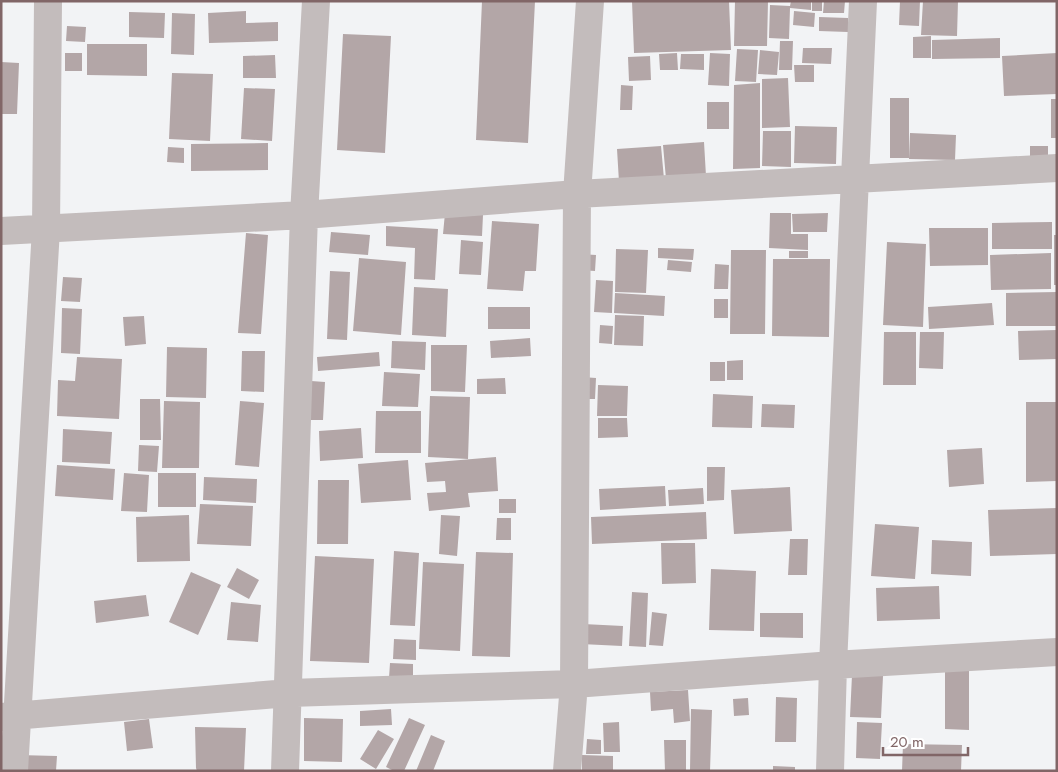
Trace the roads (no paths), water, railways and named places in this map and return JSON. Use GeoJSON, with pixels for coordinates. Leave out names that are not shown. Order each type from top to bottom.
{"type":"FeatureCollection","features":[{"type":"Feature","properties":{"kind":"street"},"geometry":{"type":"LineString","coordinates":[[14,771],[9,716],[46,229],[48,1]]}},
{"type":"Feature","properties":{"kind":"street"},"geometry":{"type":"LineString","coordinates":[[285,771],[304,214],[316,1]]}},
{"type":"Feature","properties":{"kind":"street"},"geometry":{"type":"LineString","coordinates":[[567,771],[574,684],[577,194],[590,1]]}},
{"type":"Feature","properties":{"kind":"street"},"geometry":{"type":"LineString","coordinates":[[830,771],[833,665],[863,1]]}},
{"type":"Feature","properties":{"kind":"street"},"geometry":{"type":"LineString","coordinates":[[1,231],[304,214],[577,194],[1057,168]]}},
{"type":"Feature","properties":{"kind":"street"},"geometry":{"type":"LineString","coordinates":[[9,716],[289,693],[574,684],[833,665],[1057,652]]}}]}
